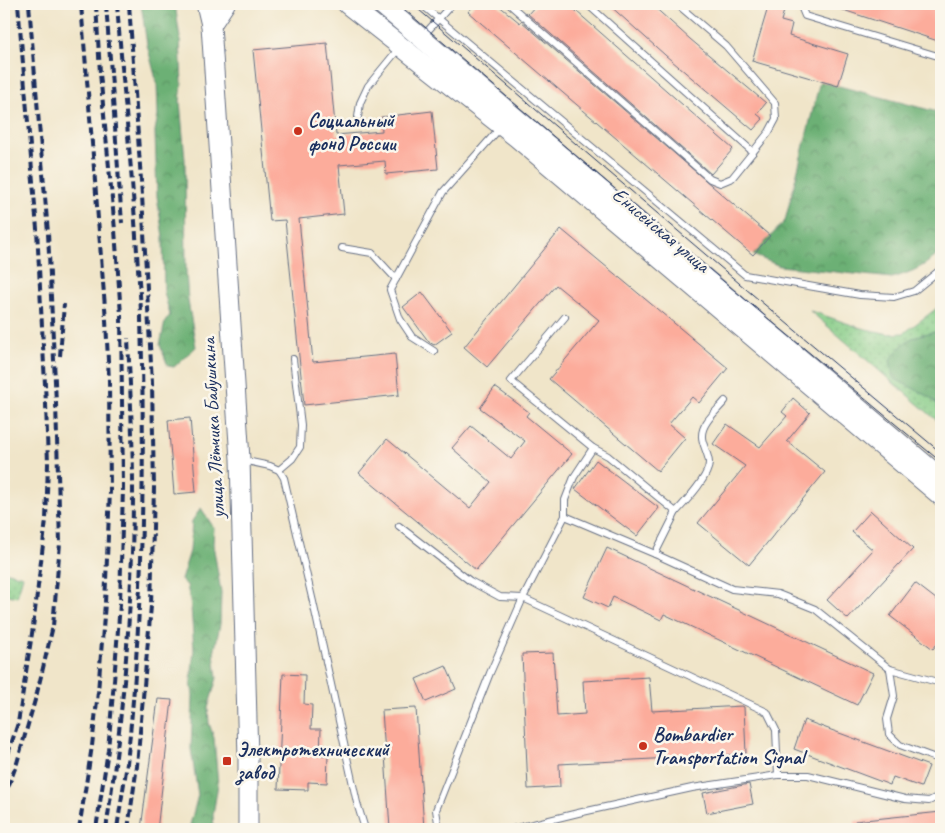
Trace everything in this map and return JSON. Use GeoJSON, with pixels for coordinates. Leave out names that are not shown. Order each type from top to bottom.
{"type":"FeatureCollection","features":[{"type":"Feature","properties":{"kind":"main road","name":"улица Лётчика Бабушкина"},"geometry":{"type":"LineString","coordinates":[[206,4],[211,25],[240,459],[248,758],[248,829]]}},
{"type":"Feature","properties":{"kind":"main road","name":"улица Лётчика Бабушкина"},"geometry":{"type":"LineString","coordinates":[[211,25],[216,4]]}},
{"type":"Feature","properties":{"kind":"main road"},"geometry":{"type":"LineString","coordinates":[[211,25],[225,4]]}},
{"type":"Feature","properties":{"kind":"main road","name":"Енисейская улица"},"geometry":{"type":"LineString","coordinates":[[347,4],[501,126],[941,496]]}},
{"type":"Feature","properties":{"kind":"main road","name":"Енисейская улица"},"geometry":{"type":"LineString","coordinates":[[381,4],[941,478]]}},
{"type":"Feature","properties":{"kind":"lane"},"geometry":{"type":"LineString","coordinates":[[421,4],[745,275],[860,296],[894,297],[914,291],[941,269]]}},
{"type":"Feature","properties":{"kind":"lane"},"geometry":{"type":"LineString","coordinates":[[421,38],[452,4]]}},
{"type":"Feature","properties":{"kind":"lane"},"geometry":{"type":"LineString","coordinates":[[509,4],[710,179],[720,182],[732,178],[769,132],[776,119],[774,104],[726,46],[677,4]]}},
{"type":"Feature","properties":{"kind":"lane"},"geometry":{"type":"LineString","coordinates":[[587,4],[753,152]]}},
{"type":"Feature","properties":{"kind":"lane"},"geometry":{"type":"LineString","coordinates":[[800,4],[805,16],[941,57]]}},
{"type":"Feature","properties":{"kind":"lane"},"geometry":{"type":"LineString","coordinates":[[358,117],[360,103],[368,86],[401,46]]}},
{"type":"Feature","properties":{"kind":"lane"},"geometry":{"type":"LineString","coordinates":[[434,351],[412,337],[400,319],[390,290],[443,192],[501,126]]}},
{"type":"Feature","properties":{"kind":"lane"},"geometry":{"type":"LineString","coordinates":[[342,248],[372,253],[396,279]]}},
{"type":"Feature","properties":{"kind":"lane"},"geometry":{"type":"LineString","coordinates":[[565,317],[511,381],[593,448],[608,456],[676,512]]}},
{"type":"Feature","properties":{"kind":"lane"},"geometry":{"type":"LineString","coordinates":[[279,470],[292,459],[300,448],[301,424],[293,359]]}},
{"type":"Feature","properties":{"kind":"lane"},"geometry":{"type":"LineString","coordinates":[[656,554],[676,512],[706,476],[709,464],[702,437],[705,424],[725,401]]}},
{"type":"Feature","properties":{"kind":"lane"},"geometry":{"type":"LineString","coordinates":[[439,829],[436,810],[490,673],[523,598],[565,516],[565,500],[574,477],[593,448]]}},
{"type":"Feature","properties":{"kind":"lane"},"geometry":{"type":"LineString","coordinates":[[240,459],[270,466],[279,470],[284,478],[357,803],[366,829]]}},
{"type":"Feature","properties":{"kind":"lane"},"geometry":{"type":"LineString","coordinates":[[565,516],[656,554],[732,589],[778,594],[815,609],[890,669],[941,683]]}},
{"type":"Feature","properties":{"kind":"lane"},"geometry":{"type":"LineString","coordinates":[[399,526],[470,581],[500,597],[523,598],[767,712],[776,730],[778,775]]}},
{"type":"Feature","properties":{"kind":"lane"},"geometry":{"type":"LineString","coordinates":[[890,669],[894,696],[887,719],[889,734],[900,746],[941,760]]}},
{"type":"Feature","properties":{"kind":"lane"},"geometry":{"type":"LineString","coordinates":[[514,829],[692,788],[778,775],[808,776],[905,799],[929,801],[941,795]]}},
{"type":"Feature","properties":{"kind":"green space"},"geometry":{"type":"Polygon","coordinates":[[[141,4],[175,4],[180,38],[182,85],[180,101],[185,160],[186,271],[188,301],[196,347],[174,367],[168,366],[160,345],[165,322],[170,315],[164,292],[163,237],[157,196],[155,131],[158,115],[157,83],[147,45],[141,4]]]}},
{"type":"Feature","properties":{"kind":"green space"},"geometry":{"type":"Polygon","coordinates":[[[820,81],[941,113],[941,252],[918,268],[892,278],[780,266],[753,255],[785,221],[820,81]]]}},
{"type":"Feature","properties":{"kind":"green space"},"geometry":{"type":"Polygon","coordinates":[[[941,305],[941,424],[810,311],[861,328],[889,334],[904,333],[941,305]]]}},
{"type":"Feature","properties":{"kind":"green space"},"geometry":{"type":"Polygon","coordinates":[[[936,332],[941,336],[941,413],[937,404],[928,396],[893,378],[890,360],[909,340],[920,335],[936,332]]]}},
{"type":"Feature","properties":{"kind":"green space"},"geometry":{"type":"Polygon","coordinates":[[[201,508],[214,528],[213,544],[221,592],[220,624],[214,654],[217,678],[208,708],[209,723],[214,738],[218,784],[213,815],[214,829],[189,829],[198,795],[191,749],[193,696],[191,681],[194,650],[191,607],[187,585],[181,580],[190,551],[192,521],[201,508]]]}},
{"type":"Feature","properties":{"kind":"green space"},"geometry":{"type":"Polygon","coordinates":[[[4,571],[23,576],[17,597],[4,594],[4,571]]]}},
{"type":"Feature","properties":{"kind":"building"},"geometry":{"type":"Polygon","coordinates":[[[475,4],[497,4],[520,23],[521,21],[770,236],[753,255],[468,12],[475,4]]]}},
{"type":"Feature","properties":{"kind":"building"},"geometry":{"type":"Polygon","coordinates":[[[537,4],[568,4],[733,149],[711,174],[528,14],[537,4]]]}},
{"type":"Feature","properties":{"kind":"building"},"geometry":{"type":"Polygon","coordinates":[[[608,4],[651,4],[766,103],[757,114],[763,119],[753,130],[608,4]]]}},
{"type":"Feature","properties":{"kind":"building"},"geometry":{"type":"Polygon","coordinates":[[[769,4],[786,4],[781,21],[792,24],[789,36],[848,54],[838,86],[752,61],[769,4]]]}},
{"type":"Feature","properties":{"kind":"building"},"geometry":{"type":"Polygon","coordinates":[[[831,4],[941,4],[941,42],[831,6],[831,4]]]}},
{"type":"Feature","properties":{"kind":"building"},"geometry":{"type":"Polygon","coordinates":[[[327,43],[336,135],[382,131],[381,117],[432,111],[438,169],[386,174],[385,161],[339,165],[344,214],[299,219],[313,362],[395,354],[399,395],[304,405],[285,220],[270,221],[253,50],[327,43]]]}},
{"type":"Feature","properties":{"kind":"building"},"geometry":{"type":"Polygon","coordinates":[[[561,229],[728,368],[699,403],[692,397],[669,424],[685,438],[658,471],[549,379],[599,320],[556,285],[487,367],[464,347],[561,229]]]}},
{"type":"Feature","properties":{"kind":"building"},"geometry":{"type":"Polygon","coordinates":[[[422,292],[452,332],[434,345],[429,342],[403,307],[422,292]]]}},
{"type":"Feature","properties":{"kind":"building"},"geometry":{"type":"Polygon","coordinates":[[[495,387],[529,412],[526,416],[572,454],[476,570],[359,473],[387,439],[470,508],[491,482],[452,448],[471,426],[511,459],[525,441],[480,408],[495,387]]]}},
{"type":"Feature","properties":{"kind":"building"},"geometry":{"type":"Polygon","coordinates":[[[793,398],[810,413],[787,441],[825,472],[749,565],[698,523],[745,466],[713,444],[727,424],[760,447],[787,416],[782,412],[793,398]]]}},
{"type":"Feature","properties":{"kind":"building"},"geometry":{"type":"Polygon","coordinates":[[[190,418],[196,492],[174,494],[168,420],[190,418]]]}},
{"type":"Feature","properties":{"kind":"building"},"geometry":{"type":"Polygon","coordinates":[[[596,460],[659,508],[637,536],[575,489],[596,460]]]}},
{"type":"Feature","properties":{"kind":"building"},"geometry":{"type":"Polygon","coordinates":[[[871,511],[913,549],[848,619],[827,600],[873,550],[852,532],[871,511]]]}},
{"type":"Feature","properties":{"kind":"building"},"geometry":{"type":"Polygon","coordinates":[[[607,548],[873,673],[857,705],[664,614],[661,620],[613,597],[608,608],[584,597],[607,548]]]}},
{"type":"Feature","properties":{"kind":"building"},"geometry":{"type":"Polygon","coordinates":[[[915,583],[941,603],[941,639],[933,649],[890,616],[915,583]]]}},
{"type":"Feature","properties":{"kind":"building"},"geometry":{"type":"Polygon","coordinates":[[[553,653],[557,716],[585,714],[583,681],[649,677],[652,711],[744,707],[746,754],[559,764],[560,787],[528,789],[522,654],[553,653]]]}},
{"type":"Feature","properties":{"kind":"building"},"geometry":{"type":"Polygon","coordinates":[[[446,666],[456,689],[426,702],[416,679],[446,666]]]}},
{"type":"Feature","properties":{"kind":"building"},"geometry":{"type":"Polygon","coordinates":[[[283,674],[305,675],[304,704],[312,705],[311,729],[321,729],[320,755],[328,755],[327,783],[308,782],[308,790],[278,789],[283,674]]]}},
{"type":"Feature","properties":{"kind":"building"},"geometry":{"type":"Polygon","coordinates":[[[158,699],[172,700],[158,822],[157,829],[141,829],[158,699]]]}},
{"type":"Feature","properties":{"kind":"building"},"geometry":{"type":"Polygon","coordinates":[[[416,708],[424,829],[390,829],[382,710],[416,708]]]}},
{"type":"Feature","properties":{"kind":"building"},"geometry":{"type":"Polygon","coordinates":[[[804,720],[929,766],[921,787],[893,777],[890,785],[794,749],[804,720]]]}},
{"type":"Feature","properties":{"kind":"building"},"geometry":{"type":"Polygon","coordinates":[[[749,784],[753,804],[707,813],[703,793],[749,784]]]}},
{"type":"Feature","properties":{"kind":"building"},"geometry":{"type":"Polygon","coordinates":[[[941,812],[941,829],[855,829],[855,821],[941,812]]]}},
{"type":"Feature","properties":{"kind":"tram line"},"geometry":{"type":"LineString","coordinates":[[398,4],[723,281],[941,462]]}},
{"type":"Feature","properties":{"kind":"tram line"},"geometry":{"type":"LineString","coordinates":[[412,4],[939,451]]}},
{"type":"Feature","properties":{"kind":"railway"},"geometry":{"type":"LineString","coordinates":[[4,766],[18,723],[33,627],[46,520],[48,464],[37,229],[18,4]]}},
{"type":"Feature","properties":{"kind":"railway"},"geometry":{"type":"LineString","coordinates":[[4,798],[17,763],[37,693],[53,626],[60,543],[48,233],[29,4]]}},
{"type":"Feature","properties":{"kind":"railway"},"geometry":{"type":"LineString","coordinates":[[79,829],[98,692],[105,603],[110,491],[109,381],[106,320],[81,4]]}},
{"type":"Feature","properties":{"kind":"railway"},"geometry":{"type":"LineString","coordinates":[[96,4],[100,73],[121,315],[123,487],[120,604],[114,681],[108,750],[96,829]]}},
{"type":"Feature","properties":{"kind":"railway"},"geometry":{"type":"LineString","coordinates":[[106,4],[122,223]]}},
{"type":"Feature","properties":{"kind":"railway"},"geometry":{"type":"LineString","coordinates":[[117,4],[141,302],[143,430],[140,597],[127,763],[117,829]]}},
{"type":"Feature","properties":{"kind":"railway"},"geometry":{"type":"LineString","coordinates":[[128,829],[137,766],[151,606],[154,488],[152,383],[129,4]]}},
{"type":"Feature","properties":{"kind":"railway"},"geometry":{"type":"LineString","coordinates":[[60,356],[64,304]]}},
{"type":"Feature","properties":{"kind":"railway"},"geometry":{"type":"LineString","coordinates":[[106,829],[126,660],[133,532],[133,471],[128,338]]}},
{"type":"Feature","properties":{"kind":"place","name":"Социальный фонд России"},"geometry":{"type":"Point","coordinates":[298,131]}},
{"type":"Feature","properties":{"kind":"place","name":"Bombardier Transportation Signal"},"geometry":{"type":"Point","coordinates":[643,746]}},
{"type":"Feature","properties":{"kind":"place","name":"Электротехнический завод"},"geometry":{"type":"Point","coordinates":[227,761]}}]}
